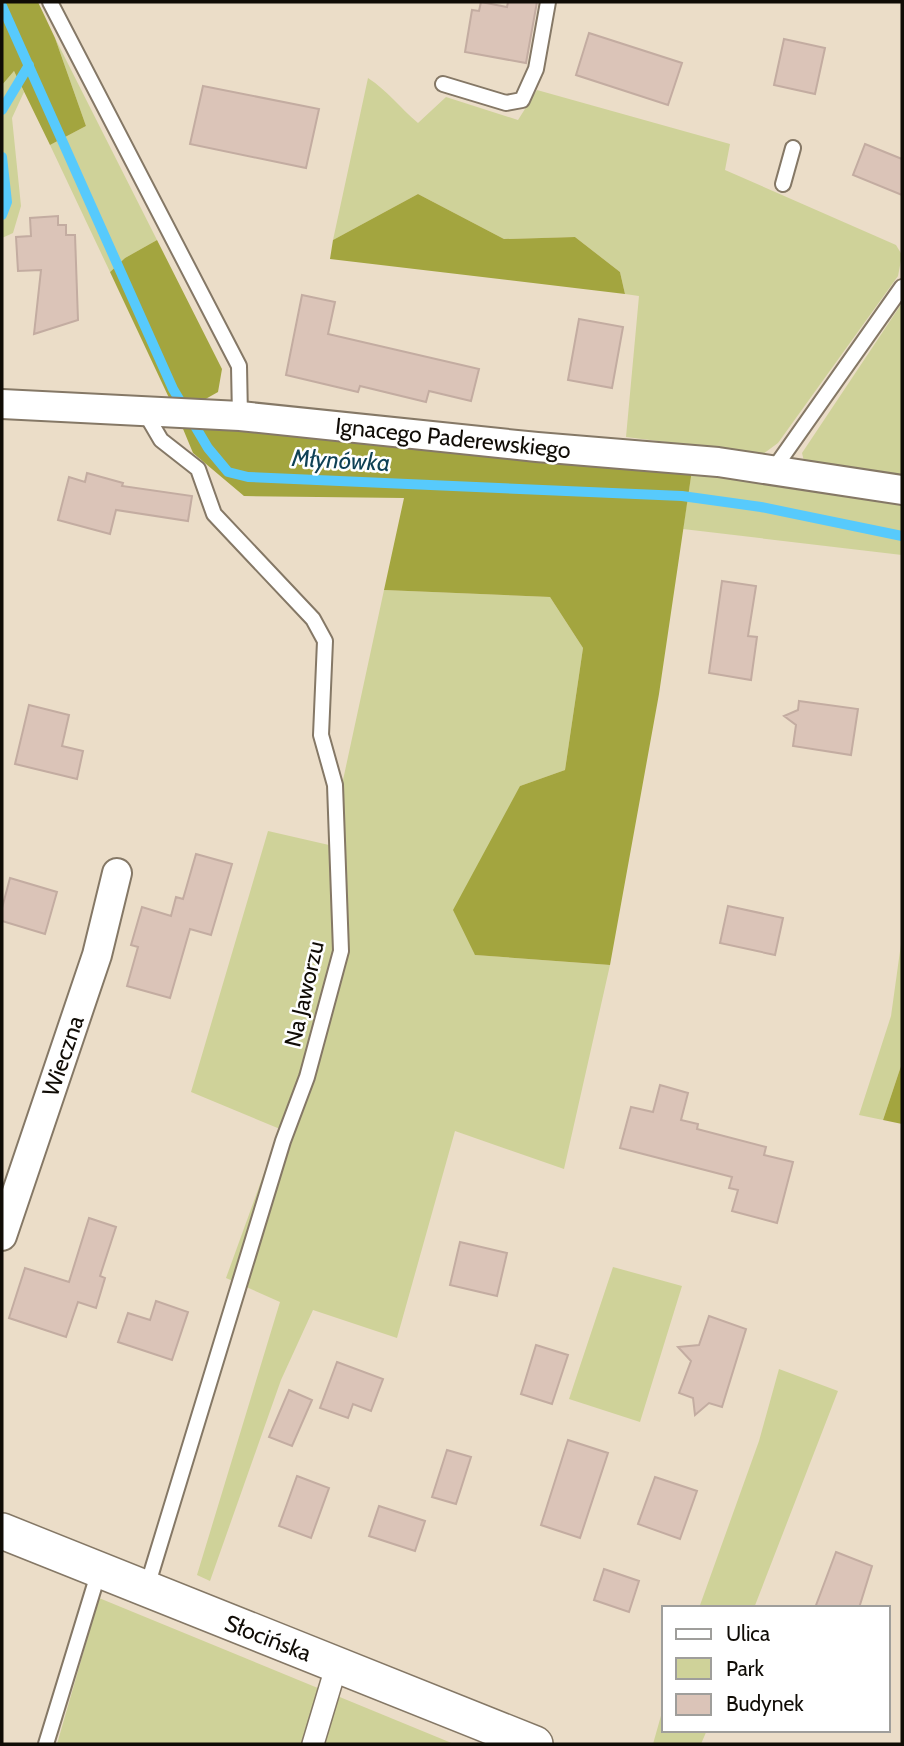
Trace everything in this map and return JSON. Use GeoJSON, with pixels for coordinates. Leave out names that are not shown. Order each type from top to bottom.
{"type":"FeatureCollection","features":[{"type":"Feature","properties":{"kind":"street","name":"Ignacego Paderewskiego"},"geometry":{"type":"LineString","coordinates":[[2,404],[240,416],[537,447],[718,462],[902,490]]}},
{"type":"Feature","properties":{"kind":"street","name":"Wieczna"},"geometry":{"type":"LineString","coordinates":[[2,1236],[97,955],[117,873]]}},
{"type":"Feature","properties":{"kind":"street","name":"Słocińska"},"geometry":{"type":"LineString","coordinates":[[2,1531],[535,1744]]}},
{"type":"Feature","properties":{"kind":"street"},"geometry":{"type":"LineString","coordinates":[[313,1744],[337,1664]]}},
{"type":"Feature","properties":{"kind":"lane"},"geometry":{"type":"LineString","coordinates":[[50,2],[239,366],[240,416]]}},
{"type":"Feature","properties":{"kind":"lane"},"geometry":{"type":"LineString","coordinates":[[443,84],[506,103],[522,100],[536,69],[548,2]]}},
{"type":"Feature","properties":{"kind":"lane"},"geometry":{"type":"LineString","coordinates":[[783,184],[793,148]]}},
{"type":"Feature","properties":{"kind":"lane"},"geometry":{"type":"LineString","coordinates":[[773,470],[902,287]]}},
{"type":"Feature","properties":{"kind":"lane","name":"Na Jaworzu"},"geometry":{"type":"LineString","coordinates":[[146,1590],[283,1141],[307,1077],[341,951],[335,785],[321,735],[320,695],[325,641],[313,619],[214,514],[198,469],[161,440],[149,410]]}},
{"type":"Feature","properties":{"kind":"lane"},"geometry":{"type":"LineString","coordinates":[[46,1744],[99,1571]]}},
{"type":"Feature","properties":{"kind":"green space"},"geometry":{"type":"Polygon","coordinates":[[[55,38],[157,240],[125,258],[110,272],[50,145],[86,126],[55,38]]]}},
{"type":"Feature","properties":{"kind":"green space"},"geometry":{"type":"Polygon","coordinates":[[[14,71],[24,92],[12,118],[21,206],[13,233],[2,238],[2,85],[14,71]]]}},
{"type":"Feature","properties":{"kind":"green space"},"geometry":{"type":"Polygon","coordinates":[[[368,78],[418,123],[446,97],[518,120],[537,90],[730,144],[725,170],[896,245],[902,255],[898,276],[778,443],[763,454],[626,437],[639,296],[625,294],[620,272],[575,237],[504,239],[418,194],[333,240],[368,78]]]}},
{"type":"Feature","properties":{"kind":"green space"},"geometry":{"type":"Polygon","coordinates":[[[902,303],[902,476],[805,465],[802,453],[902,303]]]}},
{"type":"Feature","properties":{"kind":"green space"},"geometry":{"type":"Polygon","coordinates":[[[692,470],[902,500],[902,555],[683,529],[692,470]]]}},
{"type":"Feature","properties":{"kind":"green space"},"geometry":{"type":"Polygon","coordinates":[[[384,590],[550,597],[583,648],[565,770],[520,786],[475,955],[610,965],[564,1169],[455,1131],[397,1338],[313,1310],[281,1380],[210,1581],[197,1575],[280,1302],[226,1278],[280,1129],[191,1092],[268,831],[329,845],[384,590]]]}},
{"type":"Feature","properties":{"kind":"green space"},"geometry":{"type":"Polygon","coordinates":[[[902,937],[902,1063],[883,1120],[859,1115],[891,1016],[902,937]]]}},
{"type":"Feature","properties":{"kind":"green space"},"geometry":{"type":"Polygon","coordinates":[[[613,1267],[682,1286],[640,1422],[569,1399],[613,1267]]]}},
{"type":"Feature","properties":{"kind":"green space"},"geometry":{"type":"Polygon","coordinates":[[[779,1369],[838,1391],[755,1606],[700,1606],[759,1441],[779,1369]]]}},
{"type":"Feature","properties":{"kind":"green space"},"geometry":{"type":"Polygon","coordinates":[[[99,1598],[454,1744],[57,1744],[99,1598]]]}},
{"type":"Feature","properties":{"kind":"green space"},"geometry":{"type":"Polygon","coordinates":[[[662,1712],[662,1732],[706,1732],[701,1744],[653,1744],[662,1712]]]}},
{"type":"Feature","properties":{"kind":"shaded area"},"geometry":{"type":"Polygon","coordinates":[[[2,2],[38,2],[55,38],[86,126],[50,145],[14,71],[2,85],[2,2]]]}},
{"type":"Feature","properties":{"kind":"shaded area"},"geometry":{"type":"Polygon","coordinates":[[[418,194],[504,239],[575,237],[620,272],[625,294],[330,259],[333,240],[418,194]]]}},
{"type":"Feature","properties":{"kind":"shaded area"},"geometry":{"type":"Polygon","coordinates":[[[157,240],[222,369],[218,392],[202,401],[170,400],[110,272],[125,258],[157,240]]]}},
{"type":"Feature","properties":{"kind":"shaded area"},"geometry":{"type":"Polygon","coordinates":[[[181,424],[692,470],[659,694],[610,965],[475,955],[453,910],[520,786],[565,770],[583,648],[550,597],[384,590],[404,498],[244,496],[193,453],[181,424]]]}},
{"type":"Feature","properties":{"kind":"shaded area"},"geometry":{"type":"Polygon","coordinates":[[[902,1063],[902,1124],[883,1120],[902,1063]]]}},
{"type":"Feature","properties":{"kind":"building"},"geometry":{"type":"Polygon","coordinates":[[[481,2],[507,7],[508,2],[537,2],[526,63],[465,52],[472,10],[479,11],[481,2]]]}},
{"type":"Feature","properties":{"kind":"building"},"geometry":{"type":"Polygon","coordinates":[[[589,33],[682,63],[668,105],[576,75],[589,33]]]}},
{"type":"Feature","properties":{"kind":"building"},"geometry":{"type":"Polygon","coordinates":[[[784,39],[825,48],[815,94],[774,85],[784,39]]]}},
{"type":"Feature","properties":{"kind":"building"},"geometry":{"type":"Polygon","coordinates":[[[203,86],[319,109],[306,168],[190,144],[203,86]]]}},
{"type":"Feature","properties":{"kind":"building"},"geometry":{"type":"Polygon","coordinates":[[[865,144],[902,159],[902,195],[853,175],[865,144]]]}},
{"type":"Feature","properties":{"kind":"building"},"geometry":{"type":"Polygon","coordinates":[[[58,216],[58,225],[66,225],[66,235],[75,235],[78,320],[34,334],[41,270],[18,271],[16,237],[31,236],[30,218],[58,216]]]}},
{"type":"Feature","properties":{"kind":"building"},"geometry":{"type":"Polygon","coordinates":[[[302,295],[335,302],[328,334],[479,369],[471,401],[429,391],[426,402],[360,386],[358,392],[286,375],[302,295]]]}},
{"type":"Feature","properties":{"kind":"building"},"geometry":{"type":"Polygon","coordinates":[[[579,319],[623,327],[612,388],[568,380],[579,319]]]}},
{"type":"Feature","properties":{"kind":"building"},"geometry":{"type":"Polygon","coordinates":[[[87,473],[123,483],[122,486],[192,496],[188,521],[116,510],[110,534],[58,520],[69,477],[85,482],[87,473]]]}},
{"type":"Feature","properties":{"kind":"building"},"geometry":{"type":"Polygon","coordinates":[[[722,581],[756,586],[748,636],[757,637],[751,680],[709,673],[722,581]]]}},
{"type":"Feature","properties":{"kind":"building"},"geometry":{"type":"Polygon","coordinates":[[[799,701],[858,709],[851,755],[793,746],[796,725],[784,716],[798,710],[799,701]]]}},
{"type":"Feature","properties":{"kind":"building"},"geometry":{"type":"Polygon","coordinates":[[[29,705],[69,715],[62,746],[83,751],[77,779],[15,764],[29,705]]]}},
{"type":"Feature","properties":{"kind":"building"},"geometry":{"type":"Polygon","coordinates":[[[196,854],[232,864],[211,935],[190,929],[170,998],[127,986],[138,947],[131,945],[142,907],[171,916],[176,897],[183,899],[196,854]]]}},
{"type":"Feature","properties":{"kind":"building"},"geometry":{"type":"Polygon","coordinates":[[[10,878],[57,892],[45,934],[2,921],[2,908],[10,878]]]}},
{"type":"Feature","properties":{"kind":"building"},"geometry":{"type":"Polygon","coordinates":[[[728,906],[783,918],[775,955],[720,943],[728,906]]]}},
{"type":"Feature","properties":{"kind":"building"},"geometry":{"type":"Polygon","coordinates":[[[660,1085],[688,1093],[681,1120],[698,1124],[697,1129],[766,1147],[764,1155],[793,1162],[777,1223],[732,1211],[738,1190],[729,1188],[732,1177],[620,1148],[631,1107],[653,1112],[660,1085]]]}},
{"type":"Feature","properties":{"kind":"building"},"geometry":{"type":"Polygon","coordinates":[[[89,1218],[116,1227],[100,1276],[105,1278],[96,1308],[78,1302],[66,1337],[9,1318],[25,1268],[69,1282],[89,1218]]]}},
{"type":"Feature","properties":{"kind":"building"},"geometry":{"type":"Polygon","coordinates":[[[460,1242],[507,1253],[497,1296],[450,1285],[460,1242]]]}},
{"type":"Feature","properties":{"kind":"building"},"geometry":{"type":"Polygon","coordinates":[[[156,1301],[188,1312],[172,1360],[118,1342],[128,1313],[150,1320],[156,1301]]]}},
{"type":"Feature","properties":{"kind":"building"},"geometry":{"type":"Polygon","coordinates":[[[709,1316],[746,1329],[722,1407],[709,1403],[695,1415],[693,1398],[679,1393],[691,1361],[678,1347],[699,1345],[709,1316]]]}},
{"type":"Feature","properties":{"kind":"building"},"geometry":{"type":"Polygon","coordinates":[[[536,1345],[568,1355],[552,1404],[521,1394],[536,1345]]]}},
{"type":"Feature","properties":{"kind":"building"},"geometry":{"type":"Polygon","coordinates":[[[337,1362],[383,1379],[371,1411],[353,1404],[348,1418],[320,1408],[337,1362]]]}},
{"type":"Feature","properties":{"kind":"building"},"geometry":{"type":"Polygon","coordinates":[[[289,1390],[312,1400],[292,1446],[269,1437],[289,1390]]]}},
{"type":"Feature","properties":{"kind":"building"},"geometry":{"type":"Polygon","coordinates":[[[568,1440],[608,1453],[580,1538],[541,1525],[568,1440]]]}},
{"type":"Feature","properties":{"kind":"building"},"geometry":{"type":"Polygon","coordinates":[[[447,1450],[471,1457],[456,1504],[432,1497],[447,1450]]]}},
{"type":"Feature","properties":{"kind":"building"},"geometry":{"type":"Polygon","coordinates":[[[297,1476],[329,1488],[311,1538],[279,1526],[297,1476]]]}},
{"type":"Feature","properties":{"kind":"building"},"geometry":{"type":"Polygon","coordinates":[[[655,1477],[697,1491],[680,1539],[638,1524],[655,1477]]]}},
{"type":"Feature","properties":{"kind":"building"},"geometry":{"type":"Polygon","coordinates":[[[379,1506],[425,1521],[415,1551],[369,1536],[379,1506]]]}},
{"type":"Feature","properties":{"kind":"building"},"geometry":{"type":"Polygon","coordinates":[[[836,1552],[872,1566],[860,1606],[816,1606],[836,1552]]]}},
{"type":"Feature","properties":{"kind":"building"},"geometry":{"type":"Polygon","coordinates":[[[604,1569],[639,1581],[629,1612],[594,1600],[604,1569]]]}},
{"type":"Feature","properties":{"kind":"waterway","name":"Młynówka"},"geometry":{"type":"LineString","coordinates":[[2,6],[173,389],[208,448],[228,472],[248,477],[682,496],[761,507],[902,536]]}},
{"type":"Feature","properties":{"kind":"waterway","name":"Młynówka"},"geometry":{"type":"LineString","coordinates":[[2,110],[29,65]]}},
{"type":"Feature","properties":{"kind":"waterway","name":"Młynówka"},"geometry":{"type":"LineString","coordinates":[[2,157],[7,202],[2,215]]}}]}
